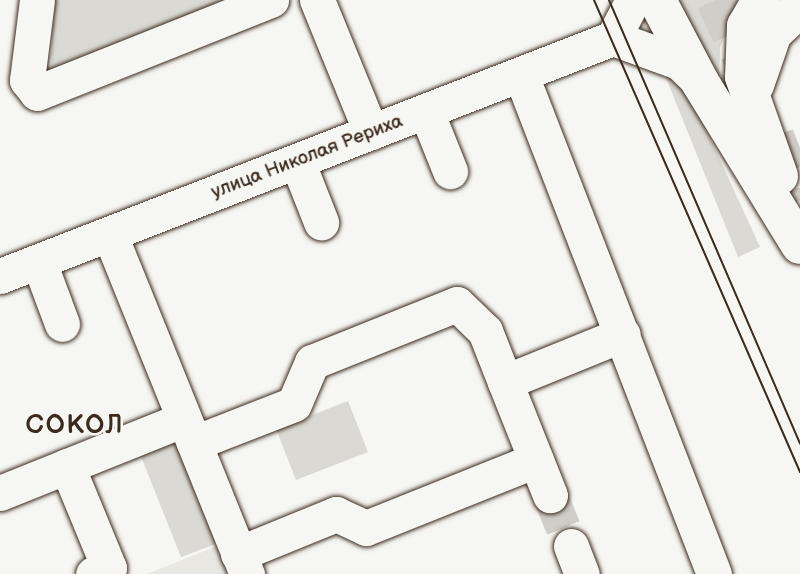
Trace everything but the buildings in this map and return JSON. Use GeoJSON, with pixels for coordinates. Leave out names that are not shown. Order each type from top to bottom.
{"type":"FeatureCollection","features":[{"type":"Feature","properties":{"kind":"main road"},"geometry":{"type":"LineString","coordinates":[[657,0],[700,82],[800,245]]}},
{"type":"Feature","properties":{"kind":"main road"},"geometry":{"type":"LineString","coordinates":[[761,0],[746,26],[742,48],[751,102],[800,231]]}},
{"type":"Feature","properties":{"kind":"main road"},"geometry":{"type":"LineString","coordinates":[[751,102],[773,33],[800,8],[796,0]]}},
{"type":"Feature","properties":{"kind":"street"},"geometry":{"type":"LineString","coordinates":[[37,0],[27,80],[37,93],[271,0]]}},
{"type":"Feature","properties":{"kind":"street"},"geometry":{"type":"LineString","coordinates":[[317,0],[371,132]]}},
{"type":"Feature","properties":{"kind":"street"},"geometry":{"type":"LineString","coordinates":[[633,0],[614,38],[678,62],[700,82]]}},
{"type":"Feature","properties":{"kind":"street","name":"улица Николая Рериха"},"geometry":{"type":"LineString","coordinates":[[0,276],[614,38]]}},
{"type":"Feature","properties":{"kind":"street"},"geometry":{"type":"LineString","coordinates":[[521,75],[714,574]]}},
{"type":"Feature","properties":{"kind":"street"},"geometry":{"type":"LineString","coordinates":[[426,111],[450,172]]}},
{"type":"Feature","properties":{"kind":"street"},"geometry":{"type":"LineString","coordinates":[[297,161],[321,222]]}},
{"type":"Feature","properties":{"kind":"street"},"geometry":{"type":"LineString","coordinates":[[110,235],[242,564],[337,514],[366,528],[537,460]]}},
{"type":"Feature","properties":{"kind":"street"},"geometry":{"type":"LineString","coordinates":[[39,262],[62,324]]}},
{"type":"Feature","properties":{"kind":"street"},"geometry":{"type":"LineString","coordinates":[[0,493],[67,466],[294,404],[312,362],[457,304],[485,331],[550,495]]}},
{"type":"Feature","properties":{"kind":"street"},"geometry":{"type":"LineString","coordinates":[[505,382],[623,334]]}},
{"type":"Feature","properties":{"kind":"street"},"geometry":{"type":"LineString","coordinates":[[67,466],[109,568],[93,574]]}},
{"type":"Feature","properties":{"kind":"shaded area"},"geometry":{"type":"Polygon","coordinates":[[[53,0],[226,0],[51,76],[53,0]]]}},
{"type":"Feature","properties":{"kind":"shaded area"},"geometry":{"type":"Polygon","coordinates":[[[675,0],[739,0],[720,47],[719,91],[675,0]]]}},
{"type":"Feature","properties":{"kind":"shaded area"},"geometry":{"type":"Polygon","coordinates":[[[662,68],[678,81],[700,116],[760,247],[738,257],[662,68]]]}},
{"type":"Feature","properties":{"kind":"shaded area"},"geometry":{"type":"Polygon","coordinates":[[[348,401],[368,452],[296,480],[276,429],[348,401]]]}},
{"type":"Feature","properties":{"kind":"shaded area"},"geometry":{"type":"Polygon","coordinates":[[[177,439],[218,543],[181,557],[140,454],[177,439]]]}},
{"type":"Feature","properties":{"kind":"shaded area"},"geometry":{"type":"Polygon","coordinates":[[[220,545],[232,574],[147,574],[220,545]]]}},
{"type":"Feature","properties":{"kind":"tunnel"},"geometry":{"type":"LineString","coordinates":[[715,0],[749,74]]}},
{"type":"Feature","properties":{"kind":"tunnel"},"geometry":{"type":"LineString","coordinates":[[777,0],[800,48]]}},
{"type":"Feature","properties":{"kind":"tunnel"},"geometry":{"type":"LineString","coordinates":[[775,136],[800,200]]}},
{"type":"Feature","properties":{"kind":"tunnel"},"geometry":{"type":"LineString","coordinates":[[550,495],[571,546]]}},
{"type":"Feature","properties":{"kind":"tram line"},"geometry":{"type":"LineString","coordinates":[[594,0],[800,472]]}},
{"type":"Feature","properties":{"kind":"tram line"},"geometry":{"type":"LineString","coordinates":[[609,0],[800,444]]}},
{"type":"Feature","properties":{"kind":"district","name":"СОКОЛ"},"geometry":{"type":"Point","coordinates":[75,426]}}]}
